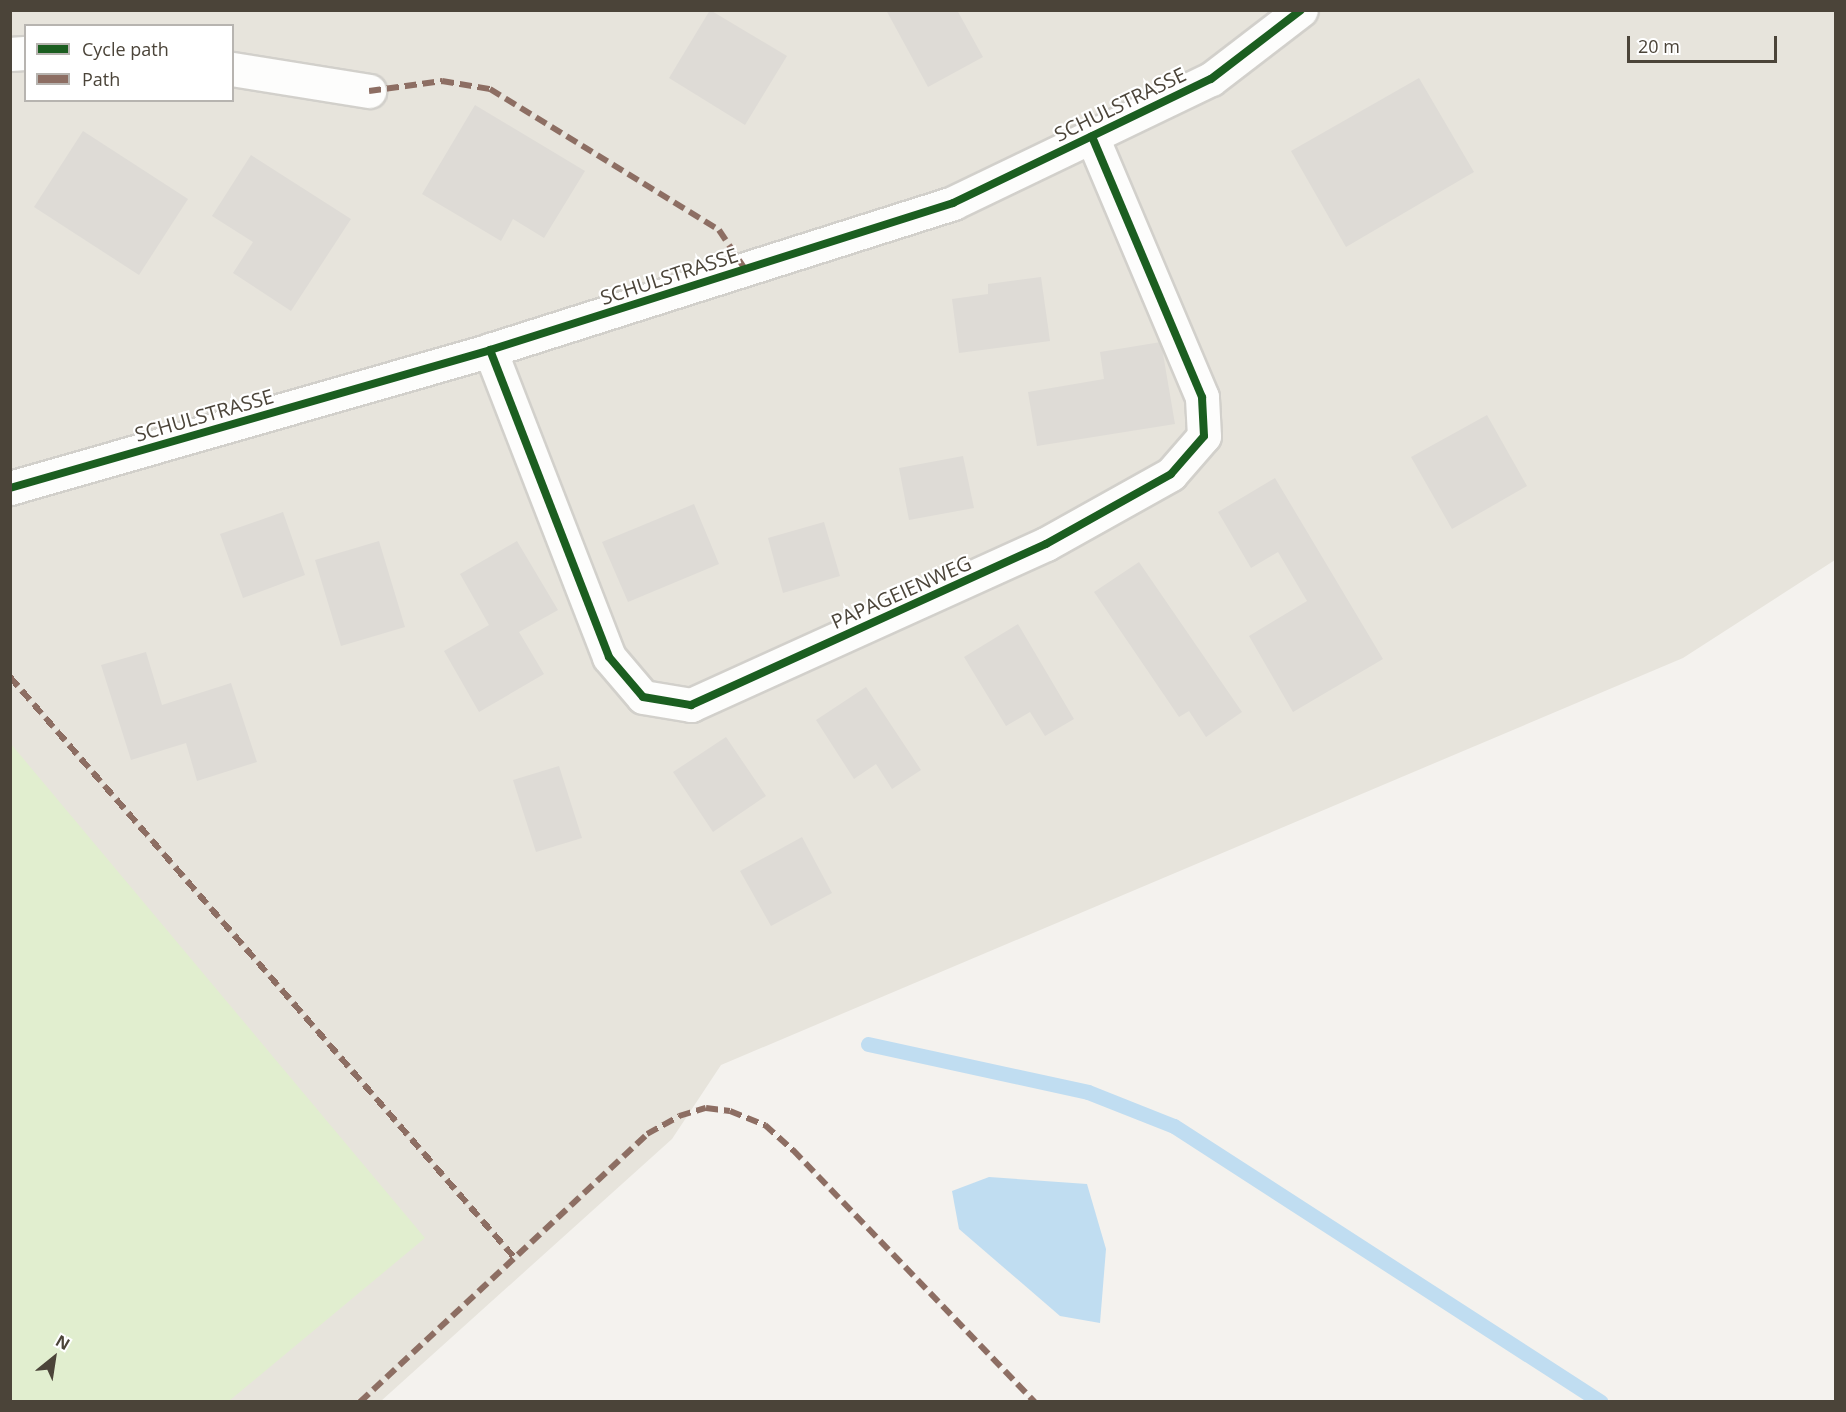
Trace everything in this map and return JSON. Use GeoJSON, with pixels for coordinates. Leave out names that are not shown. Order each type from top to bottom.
{"type":"FeatureCollection","features":[{"type":"Feature","properties":{"kind":"street","name":"SCHULSTRASSE"},"geometry":{"type":"LineString","coordinates":[[10,488],[490,350],[953,203],[1210,79],[1301,10]]}},
{"type":"Feature","properties":{"kind":"street"},"geometry":{"type":"LineString","coordinates":[[234,69],[369,91]]}},
{"type":"Feature","properties":{"kind":"street","name":"PAPAGEIENWEG"},"geometry":{"type":"LineString","coordinates":[[490,350],[609,657],[643,697],[691,705],[1046,544],[1171,474],[1204,436],[1202,397],[1092,136]]}},
{"type":"Feature","properties":{"kind":"shaded area"},"geometry":{"type":"Polygon","coordinates":[[[10,11],[1835,11],[1835,560],[1683,658],[721,1065],[672,1139],[381,1401],[11,1401],[10,11]]]}},
{"type":"Feature","properties":{"kind":"green space"},"geometry":{"type":"Polygon","coordinates":[[[11,744],[425,1238],[229,1401],[11,1401],[11,744]]]}},
{"type":"Feature","properties":{"kind":"water"},"geometry":{"type":"Polygon","coordinates":[[[989,1177],[1087,1184],[1106,1249],[1100,1323],[1060,1316],[959,1229],[952,1191],[989,1177]]]}},
{"type":"Feature","properties":{"kind":"building"},"geometry":{"type":"Polygon","coordinates":[[[710,10],[787,56],[745,125],[669,78],[710,10]]]}},
{"type":"Feature","properties":{"kind":"building"},"geometry":{"type":"Polygon","coordinates":[[[886,10],[957,10],[983,57],[928,87],[886,10]]]}},
{"type":"Feature","properties":{"kind":"building"},"geometry":{"type":"Polygon","coordinates":[[[1419,78],[1474,172],[1346,247],[1291,151],[1419,78]]]}},
{"type":"Feature","properties":{"kind":"building"},"geometry":{"type":"Polygon","coordinates":[[[475,105],[585,171],[544,238],[513,219],[501,241],[422,194],[475,105]]]}},
{"type":"Feature","properties":{"kind":"building"},"geometry":{"type":"Polygon","coordinates":[[[83,131],[188,199],[139,275],[34,207],[83,131]]]}},
{"type":"Feature","properties":{"kind":"building"},"geometry":{"type":"Polygon","coordinates":[[[251,155],[351,219],[291,311],[233,273],[253,242],[212,216],[251,155]]]}},
{"type":"Feature","properties":{"kind":"building"},"geometry":{"type":"Polygon","coordinates":[[[1041,277],[1050,341],[959,353],[952,299],[988,294],[988,284],[1041,277]]]}},
{"type":"Feature","properties":{"kind":"building"},"geometry":{"type":"Polygon","coordinates":[[[1161,342],[1175,424],[1037,446],[1028,392],[1104,379],[1100,352],[1161,342]]]}},
{"type":"Feature","properties":{"kind":"building"},"geometry":{"type":"Polygon","coordinates":[[[1487,415],[1527,486],[1452,529],[1411,457],[1487,415]]]}},
{"type":"Feature","properties":{"kind":"building"},"geometry":{"type":"Polygon","coordinates":[[[963,456],[974,508],[909,520],[899,468],[963,456]]]}},
{"type":"Feature","properties":{"kind":"building"},"geometry":{"type":"Polygon","coordinates":[[[1275,478],[1383,659],[1293,712],[1249,636],[1307,601],[1278,552],[1251,568],[1218,512],[1275,478]]]}},
{"type":"Feature","properties":{"kind":"building"},"geometry":{"type":"Polygon","coordinates":[[[694,504],[719,564],[628,602],[602,542],[694,504]]]}},
{"type":"Feature","properties":{"kind":"building"},"geometry":{"type":"Polygon","coordinates":[[[283,512],[305,575],[243,598],[220,534],[283,512]]]}},
{"type":"Feature","properties":{"kind":"building"},"geometry":{"type":"Polygon","coordinates":[[[824,522],[840,576],[783,593],[768,538],[824,522]]]}},
{"type":"Feature","properties":{"kind":"building"},"geometry":{"type":"Polygon","coordinates":[[[379,541],[405,627],[341,646],[315,560],[379,541]]]}},
{"type":"Feature","properties":{"kind":"building"},"geometry":{"type":"Polygon","coordinates":[[[517,541],[558,610],[519,632],[544,674],[479,712],[444,651],[489,625],[460,574],[517,541]]]}},
{"type":"Feature","properties":{"kind":"building"},"geometry":{"type":"Polygon","coordinates":[[[1139,562],[1242,712],[1206,737],[1189,711],[1179,717],[1094,592],[1139,562]]]}},
{"type":"Feature","properties":{"kind":"building"},"geometry":{"type":"Polygon","coordinates":[[[1018,624],[1074,719],[1045,736],[1030,712],[1006,726],[964,657],[1018,624]]]}},
{"type":"Feature","properties":{"kind":"building"},"geometry":{"type":"Polygon","coordinates":[[[146,652],[162,705],[231,683],[257,762],[197,781],[186,743],[131,760],[101,665],[146,652]]]}},
{"type":"Feature","properties":{"kind":"building"},"geometry":{"type":"Polygon","coordinates":[[[866,687],[921,770],[892,789],[876,764],[854,779],[816,720],[866,687]]]}},
{"type":"Feature","properties":{"kind":"building"},"geometry":{"type":"Polygon","coordinates":[[[726,737],[766,796],[713,832],[673,772],[726,737]]]}},
{"type":"Feature","properties":{"kind":"building"},"geometry":{"type":"Polygon","coordinates":[[[559,766],[582,838],[536,852],[513,780],[559,766]]]}},
{"type":"Feature","properties":{"kind":"building"},"geometry":{"type":"Polygon","coordinates":[[[802,837],[832,893],[771,926],[740,871],[802,837]]]}},
{"type":"Feature","properties":{"kind":"waterway"},"geometry":{"type":"LineString","coordinates":[[868,1044],[1088,1092],[1174,1126],[1601,1402]]}},
{"type":"Feature","properties":{"kind":"marked path"},"geometry":{"type":"LineString","coordinates":[[369,91],[442,81],[490,89],[719,230],[745,269]]}},
{"type":"Feature","properties":{"kind":"marked path"},"geometry":{"type":"LineString","coordinates":[[10,677],[513,1256]]}},
{"type":"Feature","properties":{"kind":"marked path"},"geometry":{"type":"LineString","coordinates":[[360,1402],[647,1134],[679,1116],[706,1108],[730,1111],[765,1125],[793,1150],[1035,1402]]}},
{"type":"Feature","properties":{"kind":"cycle path"},"geometry":{"type":"LineString","coordinates":[[10,488],[490,350],[953,203],[1211,79],[1301,10]]}},
{"type":"Feature","properties":{"kind":"cycle path"},"geometry":{"type":"LineString","coordinates":[[490,350],[609,657],[643,697],[691,705],[1046,544],[1171,474],[1204,436],[1202,397],[1092,136]]}}]}
